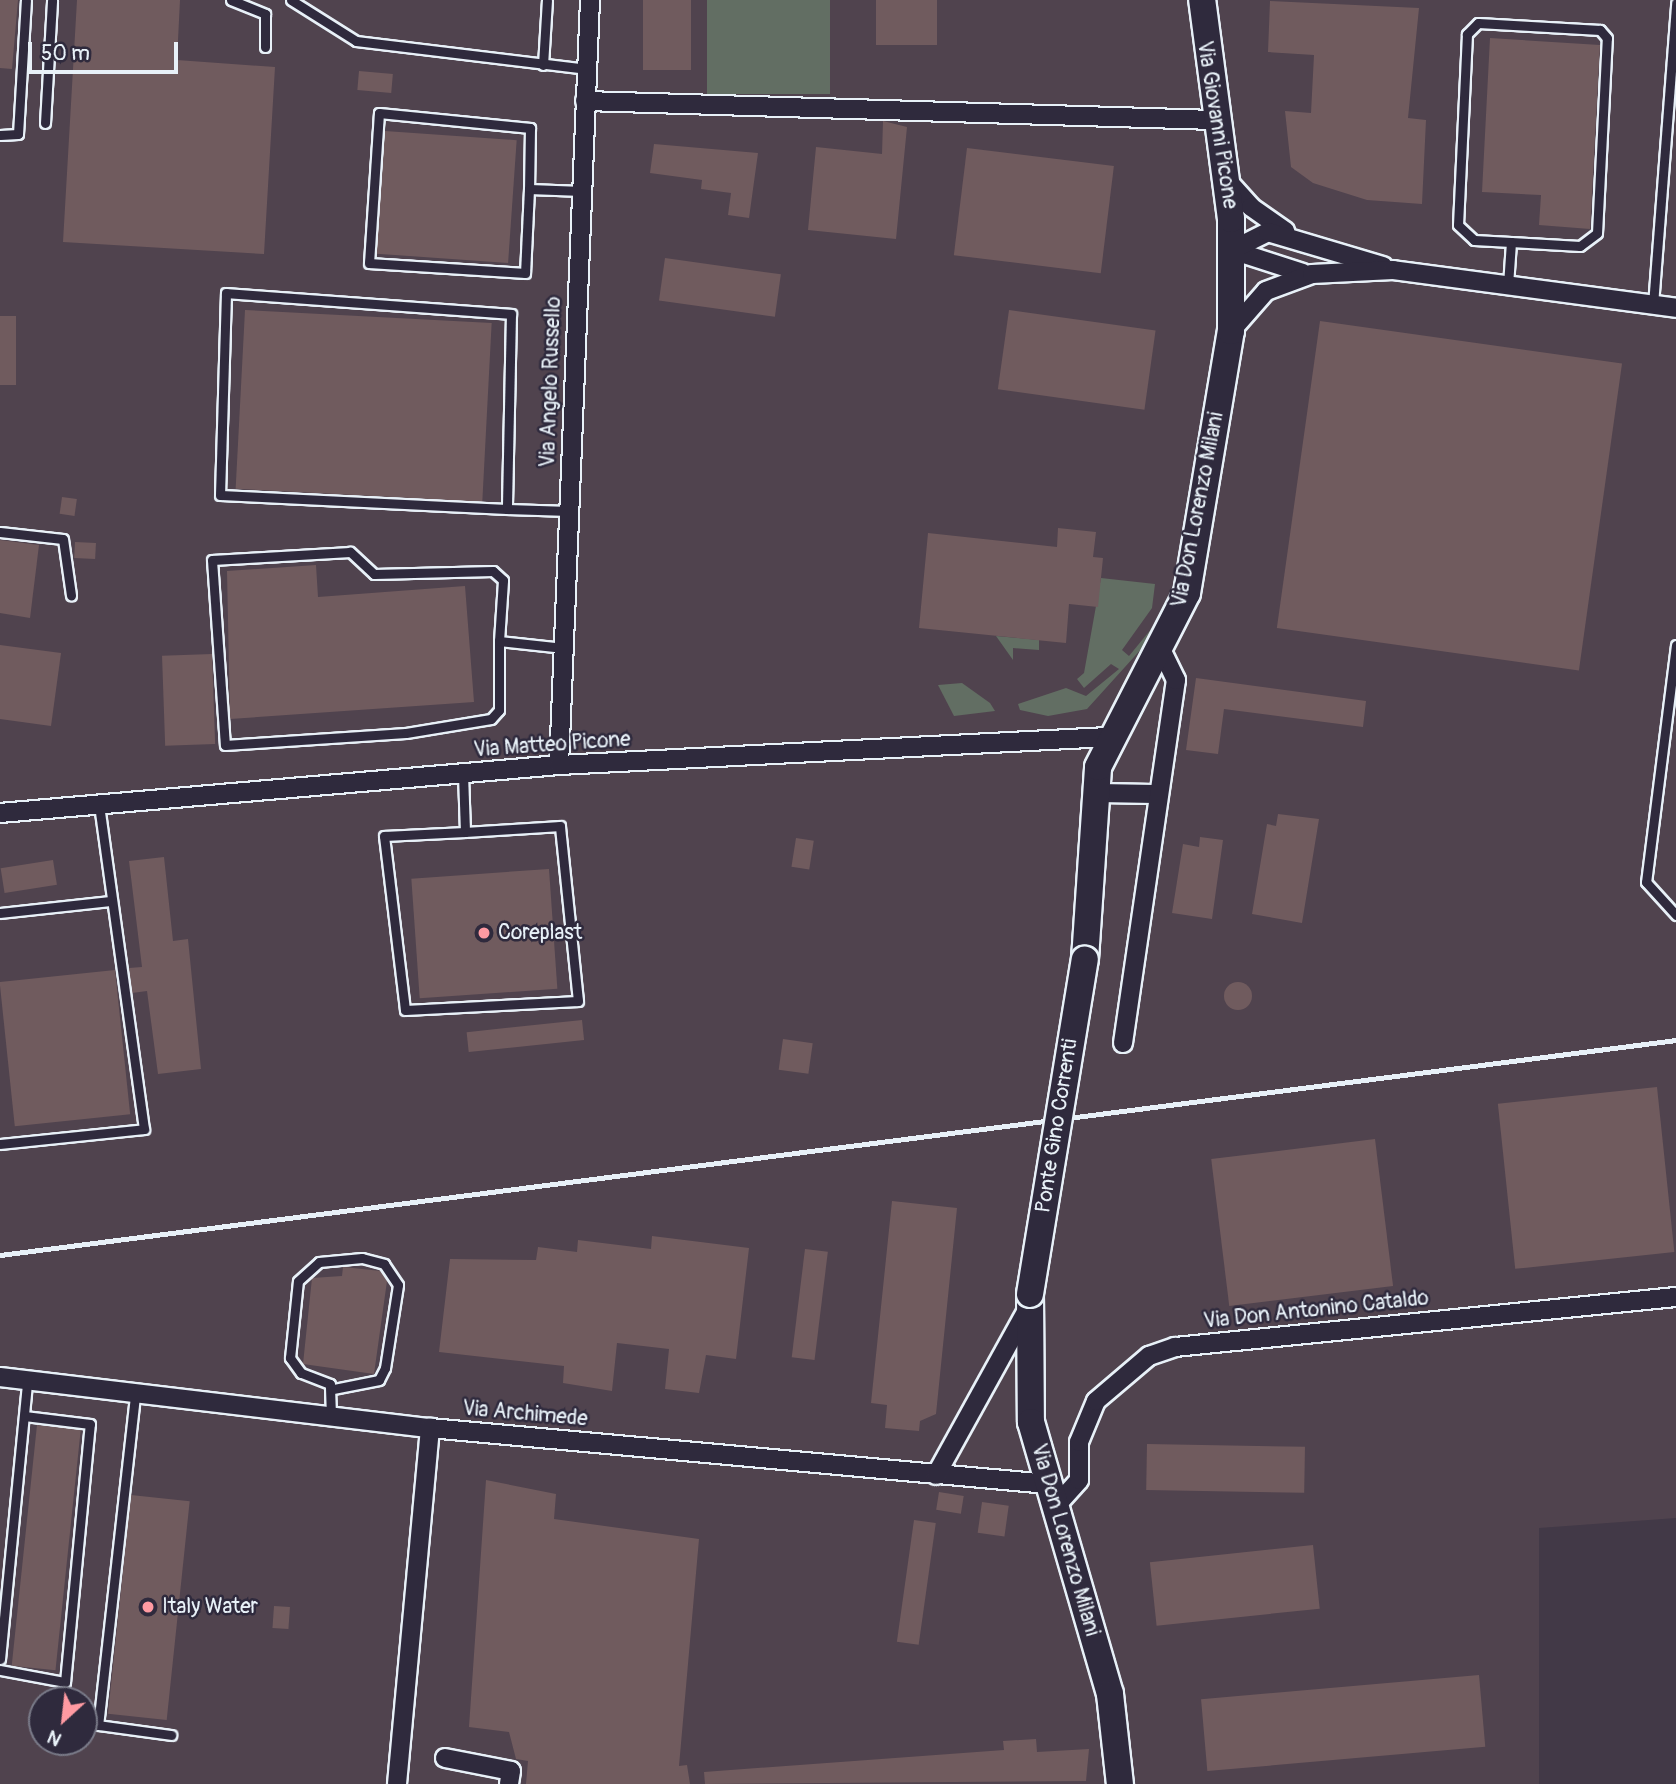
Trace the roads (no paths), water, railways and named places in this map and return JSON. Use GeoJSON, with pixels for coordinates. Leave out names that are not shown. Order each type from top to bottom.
{"type":"FeatureCollection","features":[{"type":"Feature","properties":{"kind":"street","name":"Via Angelo Russello"},"geometry":{"type":"LineString","coordinates":[[559,765],[590,0]]}},
{"type":"Feature","properties":{"kind":"street","name":"Via Giovanni Picone"},"geometry":{"type":"LineString","coordinates":[[1202,0],[1215,120],[1227,180],[1232,250]]}},
{"type":"Feature","properties":{"kind":"street"},"geometry":{"type":"LineString","coordinates":[[585,101],[1215,120]]}},
{"type":"Feature","properties":{"kind":"street"},"geometry":{"type":"LineString","coordinates":[[1227,180],[1272,225],[1393,270]]}},
{"type":"Feature","properties":{"kind":"street"},"geometry":{"type":"LineString","coordinates":[[1232,250],[1259,234],[1295,235]]}},
{"type":"Feature","properties":{"kind":"street"},"geometry":{"type":"LineString","coordinates":[[1232,250],[1312,274]]}},
{"type":"Feature","properties":{"kind":"street","name":"Via Don Lorenzo Milani"},"geometry":{"type":"LineString","coordinates":[[1085,959],[1094,881],[1094,793],[1108,737],[1162,651],[1187,593],[1231,331],[1232,250]]}},
{"type":"Feature","properties":{"kind":"street"},"geometry":{"type":"LineString","coordinates":[[1231,331],[1266,291],[1312,274],[1393,270],[1676,308]]}},
{"type":"Feature","properties":{"kind":"street"},"geometry":{"type":"LineString","coordinates":[[1124,1043],[1158,794],[1177,680],[1162,651]]}},
{"type":"Feature","properties":{"kind":"street","name":"Via Matteo Picone"},"geometry":{"type":"LineString","coordinates":[[0,813],[559,765],[1108,737]]}},
{"type":"Feature","properties":{"kind":"street"},"geometry":{"type":"LineString","coordinates":[[1094,793],[1158,794]]}},
{"type":"Feature","properties":{"kind":"street","name":"Ponte Gino Correnti"},"geometry":{"type":"LineString","coordinates":[[1028,1302],[1085,959]]}},
{"type":"Feature","properties":{"kind":"street","name":"Via Don Antonino Cataldo"},"geometry":{"type":"LineString","coordinates":[[1052,1495],[1079,1480],[1079,1442],[1096,1401],[1149,1356],[1189,1346],[1676,1297]]}},
{"type":"Feature","properties":{"kind":"street"},"geometry":{"type":"LineString","coordinates":[[936,1475],[1028,1302]]}},
{"type":"Feature","properties":{"kind":"street","name":"Via Don Lorenzo Milani"},"geometry":{"type":"LineString","coordinates":[[1028,1302],[1031,1422],[1110,1694],[1120,1784]]}},
{"type":"Feature","properties":{"kind":"street","name":"Via Archimede"},"geometry":{"type":"LineString","coordinates":[[0,1377],[27,1385],[936,1475],[1052,1495]]}},
{"type":"Feature","properties":{"kind":"street"},"geometry":{"type":"LineString","coordinates":[[0,1384],[27,1385]]}},
{"type":"Feature","properties":{"kind":"street"},"geometry":{"type":"LineString","coordinates":[[397,1784],[430,1427]]}},
{"type":"Feature","properties":{"kind":"street"},"geometry":{"type":"LineString","coordinates":[[445,1759],[511,1770],[509,1784]]}},
{"type":"Feature","properties":{"kind":"lane"},"geometry":{"type":"LineString","coordinates":[[0,135],[18,134],[26,0]]}},
{"type":"Feature","properties":{"kind":"lane"},"geometry":{"type":"LineString","coordinates":[[45,122],[52,0]]}},
{"type":"Feature","properties":{"kind":"lane"},"geometry":{"type":"LineString","coordinates":[[231,0],[265,14],[265,47]]}},
{"type":"Feature","properties":{"kind":"lane"},"geometry":{"type":"LineString","coordinates":[[291,0],[356,41],[587,69]]}},
{"type":"Feature","properties":{"kind":"lane"},"geometry":{"type":"LineString","coordinates":[[543,65],[547,0]]}},
{"type":"Feature","properties":{"kind":"lane"},"geometry":{"type":"LineString","coordinates":[[1653,305],[1676,3]]}},
{"type":"Feature","properties":{"kind":"lane"},"geometry":{"type":"LineString","coordinates":[[1478,23],[1600,30],[1606,38],[1597,233],[1580,246],[1511,242],[1474,240],[1458,225],[1467,34],[1478,23]]}},
{"type":"Feature","properties":{"kind":"lane"},"geometry":{"type":"LineString","coordinates":[[379,113],[530,128],[529,189],[525,273],[369,263],[379,113]]}},
{"type":"Feature","properties":{"kind":"lane"},"geometry":{"type":"LineString","coordinates":[[529,189],[582,191]]}},
{"type":"Feature","properties":{"kind":"lane"},"geometry":{"type":"LineString","coordinates":[[1508,285],[1511,242]]}},
{"type":"Feature","properties":{"kind":"lane"},"geometry":{"type":"LineString","coordinates":[[508,509],[511,314],[226,293],[220,495],[508,509],[569,511]]}},
{"type":"Feature","properties":{"kind":"lane"},"geometry":{"type":"LineString","coordinates":[[0,532],[63,539],[71,595]]}},
{"type":"Feature","properties":{"kind":"lane"},"geometry":{"type":"LineString","coordinates":[[350,552],[374,574],[493,571],[503,580],[499,641],[499,710],[491,719],[406,733],[225,744],[212,560],[350,552]]}},
{"type":"Feature","properties":{"kind":"lane"},"geometry":{"type":"LineString","coordinates":[[499,641],[564,648]]}},
{"type":"Feature","properties":{"kind":"lane"},"geometry":{"type":"LineString","coordinates":[[1676,645],[1646,882],[1676,915]]}},
{"type":"Feature","properties":{"kind":"lane"},"geometry":{"type":"LineString","coordinates":[[463,774],[466,832]]}},
{"type":"Feature","properties":{"kind":"lane"},"geometry":{"type":"LineString","coordinates":[[0,1144],[144,1129],[110,901],[99,805]]}},
{"type":"Feature","properties":{"kind":"lane"},"geometry":{"type":"LineString","coordinates":[[560,826],[578,1001],[405,1010],[384,836],[466,832],[560,826]]}},
{"type":"Feature","properties":{"kind":"lane"},"geometry":{"type":"LineString","coordinates":[[0,913],[110,901]]}},
{"type":"Feature","properties":{"kind":"lane"},"geometry":{"type":"LineString","coordinates":[[362,1258],[384,1264],[398,1284],[385,1368],[379,1380],[333,1389],[302,1373],[290,1358],[298,1281],[319,1262],[362,1258]]}},
{"type":"Feature","properties":{"kind":"lane"},"geometry":{"type":"LineString","coordinates":[[0,1659],[27,1385]]}},
{"type":"Feature","properties":{"kind":"lane"},"geometry":{"type":"LineString","coordinates":[[331,1416],[333,1389]]}},
{"type":"Feature","properties":{"kind":"lane"},"geometry":{"type":"LineString","coordinates":[[135,1396],[97,1725],[171,1735]]}},
{"type":"Feature","properties":{"kind":"lane"},"geometry":{"type":"LineString","coordinates":[[0,1670],[65,1682],[90,1424],[24,1416]]}},
{"type":"Feature","properties":{"kind":"railway"},"geometry":{"type":"LineString","coordinates":[[0,1255],[1676,1040]]}},
{"type":"Feature","properties":{"kind":"place","name":"Coreplast"},"geometry":{"type":"Point","coordinates":[484,933]}},
{"type":"Feature","properties":{"kind":"place","name":"Italy Water"},"geometry":{"type":"Point","coordinates":[148,1607]}}]}
